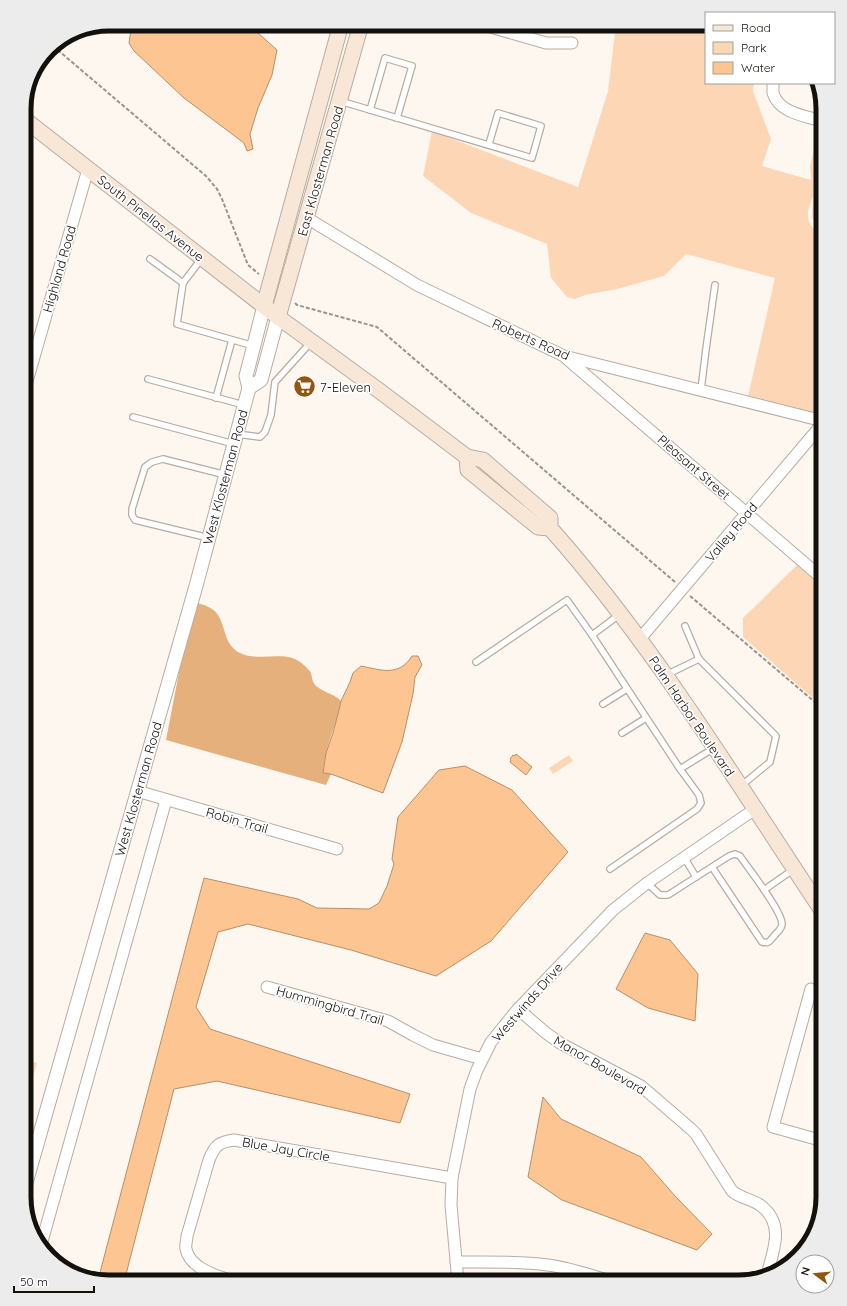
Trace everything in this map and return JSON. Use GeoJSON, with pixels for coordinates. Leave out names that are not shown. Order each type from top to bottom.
{"type":"FeatureCollection","features":[{"type":"Feature","properties":{"kind":"main road","name":"East Klosterman Road"},"geometry":{"type":"LineString","coordinates":[[264,306],[338,31]]}},
{"type":"Feature","properties":{"kind":"main road","name":"East Klosterman Road"},"geometry":{"type":"LineString","coordinates":[[278,317],[359,31]]}},
{"type":"Feature","properties":{"kind":"main road","name":"South Pinellas Avenue"},"geometry":{"type":"LineString","coordinates":[[31,124],[278,317]]}},
{"type":"Feature","properties":{"kind":"main road","name":"Palm Harbor Boulevard"},"geometry":{"type":"LineString","coordinates":[[278,317],[467,457],[468,470],[538,527],[550,528],[621,614],[665,675],[816,901]]}},
{"type":"Feature","properties":{"kind":"street"},"geometry":{"type":"LineString","coordinates":[[504,31],[546,43],[572,43]]}},
{"type":"Feature","properties":{"kind":"street"},"geometry":{"type":"LineString","coordinates":[[773,84],[773,92],[783,107],[790,112],[816,119]]}},
{"type":"Feature","properties":{"kind":"street","name":"Highland Road"},"geometry":{"type":"LineString","coordinates":[[31,368],[88,169]]}},
{"type":"Feature","properties":{"kind":"street","name":"Roberts Road"},"geometry":{"type":"LineString","coordinates":[[306,218],[417,286],[564,356],[816,420]]}},
{"type":"Feature","properties":{"kind":"street","name":"West Klosterman Road"},"geometry":{"type":"LineString","coordinates":[[31,1160],[209,538],[249,388],[246,376],[264,306]]}},
{"type":"Feature","properties":{"kind":"street"},"geometry":{"type":"LineString","coordinates":[[249,388],[261,380],[278,317]]}},
{"type":"Feature","properties":{"kind":"street","name":"Pleasant Street"},"geometry":{"type":"LineString","coordinates":[[564,356],[816,573]]}},
{"type":"Feature","properties":{"kind":"street","name":"Valley Road"},"geometry":{"type":"LineString","coordinates":[[639,640],[816,430]]}},
{"type":"Feature","properties":{"kind":"street","name":"Robin Trail"},"geometry":{"type":"LineString","coordinates":[[137,791],[337,849]]}},
{"type":"Feature","properties":{"kind":"street"},"geometry":{"type":"LineString","coordinates":[[43,1238],[166,800]]}},
{"type":"Feature","properties":{"kind":"street","name":"Westwinds Drive"},"geometry":{"type":"LineString","coordinates":[[457,1275],[451,1205],[452,1178],[468,1099],[477,1070],[494,1038],[518,1009],[613,910],[647,883],[755,809]]}},
{"type":"Feature","properties":{"kind":"street","name":"Hummingbird Trail"},"geometry":{"type":"LineString","coordinates":[[267,987],[388,1021],[433,1045],[482,1059]]}},
{"type":"Feature","properties":{"kind":"street"},"geometry":{"type":"LineString","coordinates":[[811,989],[773,1127],[816,1139]]}},
{"type":"Feature","properties":{"kind":"street","name":"Manor Boulevard"},"geometry":{"type":"LineString","coordinates":[[518,1009],[560,1043],[641,1086],[692,1129],[732,1191],[736,1195],[760,1206],[774,1224],[776,1242],[769,1268]]}},
{"type":"Feature","properties":{"kind":"street","name":"Blue Jay Circle"},"geometry":{"type":"LineString","coordinates":[[216,1275],[203,1270],[190,1257],[186,1248],[187,1236],[213,1149],[225,1141],[234,1140],[452,1178]]}},
{"type":"Feature","properties":{"kind":"street"},"geometry":{"type":"LineString","coordinates":[[456,1262],[511,1262],[548,1266],[591,1275]]}},
{"type":"Feature","properties":{"kind":"lane"},"geometry":{"type":"LineString","coordinates":[[370,110],[385,58],[412,66],[398,118]]}},
{"type":"Feature","properties":{"kind":"lane"},"geometry":{"type":"LineString","coordinates":[[339,101],[489,144],[532,158],[541,126],[498,113],[489,144]]}},
{"type":"Feature","properties":{"kind":"lane"},"geometry":{"type":"LineString","coordinates":[[202,258],[183,283],[177,324],[254,346]]}},
{"type":"Feature","properties":{"kind":"lane"},"geometry":{"type":"LineString","coordinates":[[150,259],[183,283]]}},
{"type":"Feature","properties":{"kind":"lane"},"geometry":{"type":"LineString","coordinates":[[701,390],[715,285]]}},
{"type":"Feature","properties":{"kind":"lane"},"geometry":{"type":"LineString","coordinates":[[216,398],[232,340]]}},
{"type":"Feature","properties":{"kind":"lane"},"geometry":{"type":"LineString","coordinates":[[133,417],[236,439],[260,437],[265,432],[272,415],[275,382],[311,341]]}},
{"type":"Feature","properties":{"kind":"lane"},"geometry":{"type":"LineString","coordinates":[[148,379],[244,405]]}},
{"type":"Feature","properties":{"kind":"lane"},"geometry":{"type":"LineString","coordinates":[[261,380],[275,382]]}},
{"type":"Feature","properties":{"kind":"lane"},"geometry":{"type":"LineString","coordinates":[[209,538],[135,520],[132,515],[132,509],[144,467],[152,462],[163,459],[226,475]]}},
{"type":"Feature","properties":{"kind":"lane"},"geometry":{"type":"LineString","coordinates":[[476,662],[567,600],[699,795],[701,803],[697,809],[610,869]]}},
{"type":"Feature","properties":{"kind":"lane"},"geometry":{"type":"LineString","coordinates":[[592,635],[621,614]]}},
{"type":"Feature","properties":{"kind":"lane"},"geometry":{"type":"LineString","coordinates":[[685,626],[700,659],[776,736],[770,762],[740,787]]}},
{"type":"Feature","properties":{"kind":"lane"},"geometry":{"type":"LineString","coordinates":[[665,675],[700,659]]}},
{"type":"Feature","properties":{"kind":"lane"},"geometry":{"type":"LineString","coordinates":[[603,704],[627,689]]}},
{"type":"Feature","properties":{"kind":"lane"},"geometry":{"type":"LineString","coordinates":[[622,733],[646,718]]}},
{"type":"Feature","properties":{"kind":"lane"},"geometry":{"type":"LineString","coordinates":[[680,769],[714,747]]}},
{"type":"Feature","properties":{"kind":"lane"},"geometry":{"type":"LineString","coordinates":[[647,883],[660,895],[668,895],[729,856],[735,854],[740,856],[781,916],[782,928],[769,942],[762,942],[712,867]]}},
{"type":"Feature","properties":{"kind":"lane"},"geometry":{"type":"LineString","coordinates":[[684,858],[696,877]]}},
{"type":"Feature","properties":{"kind":"lane"},"geometry":{"type":"LineString","coordinates":[[764,890],[794,868]]}},
{"type":"Feature","properties":{"kind":"path"},"geometry":{"type":"LineString","coordinates":[[58,50],[206,176],[217,189],[222,199],[248,264],[270,282]]}},
{"type":"Feature","properties":{"kind":"path"},"geometry":{"type":"LineString","coordinates":[[285,294],[297,305],[377,327],[816,703]]}},
{"type":"Feature","properties":{"kind":"green space"},"geometry":{"type":"Polygon","coordinates":[[[615,31],[701,31],[705,33],[705,84],[754,84],[753,91],[771,139],[762,166],[811,180],[810,166],[816,142],[816,223],[812,218],[813,197],[808,211],[808,216],[816,231],[816,413],[748,396],[775,278],[686,254],[664,276],[617,289],[585,295],[575,299],[567,297],[551,278],[547,244],[471,213],[423,176],[432,131],[578,187],[608,91],[615,31]]]}},
{"type":"Feature","properties":{"kind":"green space"},"geometry":{"type":"Polygon","coordinates":[[[798,564],[816,579],[816,701],[743,637],[743,618],[798,564]]]}},
{"type":"Feature","properties":{"kind":"green space"},"geometry":{"type":"Polygon","coordinates":[[[569,755],[573,761],[553,774],[549,768],[569,755]]]}},
{"type":"Feature","properties":{"kind":"green space"},"geometry":{"type":"Polygon","coordinates":[[[31,1062],[37,1063],[31,1084],[31,1062]]]}},
{"type":"Feature","properties":{"kind":"shaded area"},"geometry":{"type":"Polygon","coordinates":[[[197,603],[214,610],[221,620],[230,644],[238,652],[245,655],[259,657],[281,656],[295,659],[302,663],[310,671],[315,685],[341,701],[325,759],[323,773],[331,774],[326,785],[166,740],[182,657],[197,603]]]}},
{"type":"Feature","properties":{"kind":"water"},"geometry":{"type":"Polygon","coordinates":[[[131,31],[257,32],[277,50],[272,75],[258,108],[250,134],[253,149],[247,151],[244,143],[184,98],[134,51],[129,43],[131,31]]]}},
{"type":"Feature","properties":{"kind":"water"},"geometry":{"type":"Polygon","coordinates":[[[412,656],[418,656],[422,665],[415,677],[413,694],[402,742],[383,793],[331,774],[323,773],[326,753],[341,701],[353,673],[361,666],[382,670],[395,669],[407,663],[412,656]]]}},
{"type":"Feature","properties":{"kind":"water"},"geometry":{"type":"Polygon","coordinates":[[[516,754],[532,767],[526,775],[510,762],[513,755],[515,756],[516,754]]]}},
{"type":"Feature","properties":{"kind":"water"},"geometry":{"type":"Polygon","coordinates":[[[465,766],[512,790],[568,852],[491,941],[436,976],[351,950],[248,924],[218,932],[196,1007],[210,1029],[410,1094],[400,1123],[217,1081],[174,1089],[126,1275],[100,1274],[204,878],[298,899],[317,908],[369,909],[379,903],[387,886],[394,864],[392,859],[398,817],[439,770],[465,766]]]}},
{"type":"Feature","properties":{"kind":"water"},"geometry":{"type":"Polygon","coordinates":[[[645,933],[670,940],[698,974],[695,1021],[648,1008],[616,989],[645,933]]]}},
{"type":"Feature","properties":{"kind":"water"},"geometry":{"type":"Polygon","coordinates":[[[543,1097],[561,1119],[641,1157],[675,1196],[712,1234],[697,1250],[562,1200],[528,1177],[543,1097]]]}},
{"type":"Feature","properties":{"kind":"place","name":"7-Eleven"},"geometry":{"type":"Point","coordinates":[304,387]}}]}
